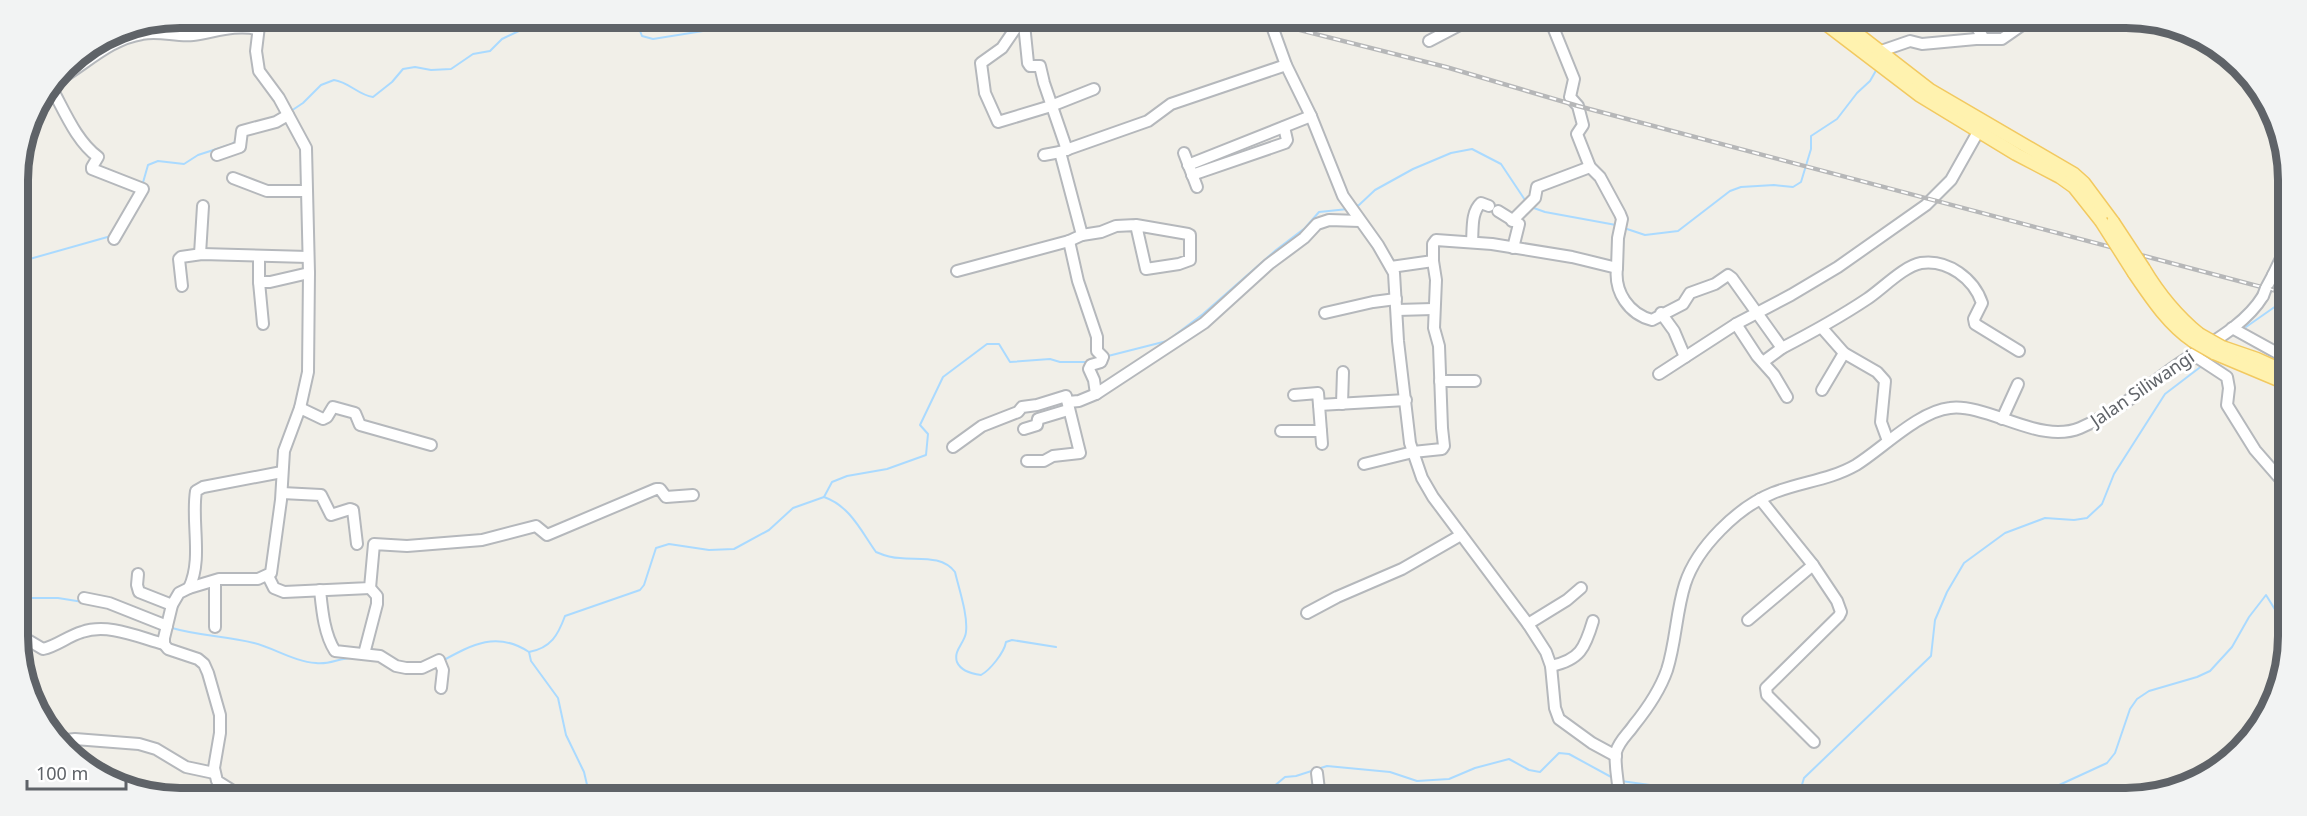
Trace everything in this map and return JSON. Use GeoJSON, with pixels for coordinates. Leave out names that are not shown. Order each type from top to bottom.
{"type":"FeatureCollection","features":[{"type":"Feature","properties":{"kind":"main road"},"geometry":{"type":"LineString","coordinates":[[1831,28],[1919,95],[1978,132],[2060,177],[2074,187],[2107,221]]}},
{"type":"Feature","properties":{"kind":"main road"},"geometry":{"type":"LineString","coordinates":[[1851,28],[1930,90],[2074,174],[2084,183],[2139,271],[2196,337],[2278,379]]}},
{"type":"Feature","properties":{"kind":"main road"},"geometry":{"type":"LineString","coordinates":[[2218,350],[2257,359],[2278,368]]}},
{"type":"Feature","properties":{"kind":"street"},"geometry":{"type":"LineString","coordinates":[[1273,28],[1286,65],[1311,116],[1340,188],[1395,276],[1399,348],[1408,431],[1426,486],[1528,624],[1546,652],[1551,666],[1559,719],[1592,743],[1616,756],[1618,787]]}},
{"type":"Feature","properties":{"kind":"street"},"geometry":{"type":"LineString","coordinates":[[1429,41],[1453,28]]}},
{"type":"Feature","properties":{"kind":"street"},"geometry":{"type":"LineString","coordinates":[[1554,28],[1574,79],[1570,97],[1578,106],[1583,125],[1577,134],[1590,167],[1600,177],[1622,219],[1618,238],[1616,280],[1627,305],[1649,320],[1683,304],[1690,293],[1715,284],[1728,275],[1759,312],[1782,348]]}},
{"type":"Feature","properties":{"kind":"street"},"geometry":{"type":"LineString","coordinates":[[1977,28],[1984,39]]}},
{"type":"Feature","properties":{"kind":"street"},"geometry":{"type":"LineString","coordinates":[[1881,51],[1910,40],[1922,44],[2002,39],[2018,28]]}},
{"type":"Feature","properties":{"kind":"street"},"geometry":{"type":"LineString","coordinates":[[140,34],[187,35],[225,29]]}},
{"type":"Feature","properties":{"kind":"street"},"geometry":{"type":"LineString","coordinates":[[258,29],[256,51],[260,71],[275,92],[306,146],[309,273],[309,359],[300,408],[285,446],[273,566],[268,576],[271,585],[277,590],[370,588]]}},
{"type":"Feature","properties":{"kind":"street"},"geometry":{"type":"LineString","coordinates":[[1016,29],[1002,48],[983,60],[981,66],[985,93],[999,123],[1094,89]]}},
{"type":"Feature","properties":{"kind":"street"},"geometry":{"type":"LineString","coordinates":[[1027,29],[1028,63],[1030,66],[1040,66],[1063,151],[1082,235]]}},
{"type":"Feature","properties":{"kind":"street"},"geometry":{"type":"LineString","coordinates":[[1044,155],[1063,151],[1148,121],[1171,104],[1286,65]]}},
{"type":"Feature","properties":{"kind":"street"},"geometry":{"type":"LineString","coordinates":[[55,94],[75,129],[91,152],[98,157],[92,169],[143,189],[114,239]]}},
{"type":"Feature","properties":{"kind":"street"},"geometry":{"type":"LineString","coordinates":[[217,155],[240,147],[242,131],[268,125],[287,113]]}},
{"type":"Feature","properties":{"kind":"street"},"geometry":{"type":"LineString","coordinates":[[1190,170],[1311,116]]}},
{"type":"Feature","properties":{"kind":"street"},"geometry":{"type":"LineString","coordinates":[[1659,374],[1736,324],[1831,271],[1926,205],[1951,180],[1978,132]]}},
{"type":"Feature","properties":{"kind":"street"},"geometry":{"type":"LineString","coordinates":[[1184,153],[1197,187]]}},
{"type":"Feature","properties":{"kind":"street"},"geometry":{"type":"LineString","coordinates":[[1512,221],[1535,198],[1537,188],[1590,167]]}},
{"type":"Feature","properties":{"kind":"street"},"geometry":{"type":"LineString","coordinates":[[233,178],[267,191],[306,191]]}},
{"type":"Feature","properties":{"kind":"street"},"geometry":{"type":"LineString","coordinates":[[1472,242],[1473,223],[1481,203],[1520,226],[1513,248]]}},
{"type":"Feature","properties":{"kind":"street"},"geometry":{"type":"LineString","coordinates":[[200,254],[203,206]]}},
{"type":"Feature","properties":{"kind":"street"},"geometry":{"type":"LineString","coordinates":[[1024,429],[1037,425],[1038,419],[1096,394],[1204,322],[1261,271],[1304,238],[1317,224],[1329,220],[1360,221]]}},
{"type":"Feature","properties":{"kind":"street"},"geometry":{"type":"LineString","coordinates":[[957,271],[1116,226],[1136,225],[1189,234],[1191,260],[1146,269],[1136,225]]}},
{"type":"Feature","properties":{"kind":"street"},"geometry":{"type":"LineString","coordinates":[[1364,464],[1444,447],[1439,346],[1434,328],[1433,309],[1436,280],[1433,244],[1436,240],[1472,242],[1572,257],[1617,268]]}},
{"type":"Feature","properties":{"kind":"street"},"geometry":{"type":"LineString","coordinates":[[1069,241],[1078,281],[1097,337],[1097,351],[1103,357],[1101,362],[1091,365],[1089,369],[1094,380],[1096,394]]}},
{"type":"Feature","properties":{"kind":"street"},"geometry":{"type":"LineString","coordinates":[[182,286],[179,259],[200,254],[308,257]]}},
{"type":"Feature","properties":{"kind":"street"},"geometry":{"type":"LineString","coordinates":[[259,256],[263,324]]}},
{"type":"Feature","properties":{"kind":"street"},"geometry":{"type":"LineString","coordinates":[[1391,267],[1433,261]]}},
{"type":"Feature","properties":{"kind":"street"},"geometry":{"type":"LineString","coordinates":[[1763,362],[1782,348],[1822,328],[1916,264],[1926,263],[1950,268],[1969,280],[1982,302],[1974,319],[1975,324],[2019,351]]}},
{"type":"Feature","properties":{"kind":"street","name":"Jalan Siliwangi"},"geometry":{"type":"LineString","coordinates":[[1616,756],[1619,744],[1643,714],[1663,680],[1672,651],[1684,585],[1692,567],[1736,515],[1774,492],[1828,478],[1847,470],[1925,418],[1947,408],[1959,408],[2049,432],[2078,429],[2122,404],[2232,328],[2265,292],[2278,265]]}},
{"type":"Feature","properties":{"kind":"street"},"geometry":{"type":"LineString","coordinates":[[259,282],[270,282],[309,273]]}},
{"type":"Feature","properties":{"kind":"street"},"geometry":{"type":"LineString","coordinates":[[2273,275],[2278,276]]}},
{"type":"Feature","properties":{"kind":"street"},"geometry":{"type":"LineString","coordinates":[[1325,313],[1373,302],[1433,309]]}},
{"type":"Feature","properties":{"kind":"street"},"geometry":{"type":"LineString","coordinates":[[1661,313],[1678,339],[1685,357]]}},
{"type":"Feature","properties":{"kind":"street"},"geometry":{"type":"LineString","coordinates":[[1736,324],[1774,375],[1787,397]]}},
{"type":"Feature","properties":{"kind":"street"},"geometry":{"type":"LineString","coordinates":[[1822,328],[1844,353],[1877,372],[1887,383],[1881,422],[1888,441]]}},
{"type":"Feature","properties":{"kind":"street"},"geometry":{"type":"LineString","coordinates":[[2232,328],[2278,353]]}},
{"type":"Feature","properties":{"kind":"street"},"geometry":{"type":"LineString","coordinates":[[1822,390],[1844,353]]}},
{"type":"Feature","properties":{"kind":"street"},"geometry":{"type":"LineString","coordinates":[[2192,354],[2205,364],[2223,372],[2227,377],[2228,405],[2255,450],[2278,476]]}},
{"type":"Feature","properties":{"kind":"street"},"geometry":{"type":"LineString","coordinates":[[1342,404],[1343,372]]}},
{"type":"Feature","properties":{"kind":"street"},"geometry":{"type":"LineString","coordinates":[[1440,381],[1475,381]]}},
{"type":"Feature","properties":{"kind":"street"},"geometry":{"type":"LineString","coordinates":[[2002,419],[2018,384]]}},
{"type":"Feature","properties":{"kind":"street"},"geometry":{"type":"LineString","coordinates":[[1294,394],[1318,393],[1322,444]]}},
{"type":"Feature","properties":{"kind":"street"},"geometry":{"type":"LineString","coordinates":[[953,447],[972,432],[989,423],[1018,412],[1024,407],[1064,395],[1080,453],[1053,456],[1044,461],[1027,461]]}},
{"type":"Feature","properties":{"kind":"street"},"geometry":{"type":"LineString","coordinates":[[1319,405],[1406,400]]}},
{"type":"Feature","properties":{"kind":"street"},"geometry":{"type":"LineString","coordinates":[[300,408],[323,419],[333,407],[339,407],[355,413],[360,425],[431,445]]}},
{"type":"Feature","properties":{"kind":"street"},"geometry":{"type":"LineString","coordinates":[[1281,431],[1321,431]]}},
{"type":"Feature","properties":{"kind":"street"},"geometry":{"type":"LineString","coordinates":[[189,588],[195,563],[196,491],[203,487],[282,472]]}},
{"type":"Feature","properties":{"kind":"street"},"geometry":{"type":"LineString","coordinates":[[364,654],[377,604],[376,596],[370,588],[374,544],[407,546],[474,541],[536,526],[547,535],[656,489],[661,490],[666,497],[693,495]]}},
{"type":"Feature","properties":{"kind":"street"},"geometry":{"type":"LineString","coordinates":[[282,493],[321,495],[331,515],[353,510],[357,544]]}},
{"type":"Feature","properties":{"kind":"street"},"geometry":{"type":"LineString","coordinates":[[1760,499],[1813,565],[1837,601],[1841,612],[1769,682],[1765,691],[1814,742]]}},
{"type":"Feature","properties":{"kind":"street"},"geometry":{"type":"LineString","coordinates":[[1307,613],[1337,597],[1402,569],[1461,535]]}},
{"type":"Feature","properties":{"kind":"street"},"geometry":{"type":"LineString","coordinates":[[1748,620],[1813,565]]}},
{"type":"Feature","properties":{"kind":"street"},"geometry":{"type":"LineString","coordinates":[[138,574],[138,591],[172,605]]}},
{"type":"Feature","properties":{"kind":"street"},"geometry":{"type":"LineString","coordinates":[[164,644],[172,605],[177,595],[189,588],[229,578],[258,579],[268,576]]}},
{"type":"Feature","properties":{"kind":"street"},"geometry":{"type":"LineString","coordinates":[[215,581],[215,627]]}},
{"type":"Feature","properties":{"kind":"street"},"geometry":{"type":"LineString","coordinates":[[1528,624],[1567,600],[1581,588]]}},
{"type":"Feature","properties":{"kind":"street"},"geometry":{"type":"LineString","coordinates":[[320,590],[322,611],[333,649],[341,653],[380,656],[396,666],[412,669],[422,668],[439,660],[443,670],[441,688]]}},
{"type":"Feature","properties":{"kind":"street"},"geometry":{"type":"LineString","coordinates":[[84,598],[109,603],[167,626]]}},
{"type":"Feature","properties":{"kind":"street"},"geometry":{"type":"LineString","coordinates":[[1551,666],[1570,661],[1577,656],[1588,640],[1593,621]]}},
{"type":"Feature","properties":{"kind":"street"},"geometry":{"type":"LineString","coordinates":[[28,640],[43,649],[80,632],[105,629],[164,644],[170,650],[200,660],[208,673],[220,716],[214,773],[217,781],[228,788]]}},
{"type":"Feature","properties":{"kind":"street"},"geometry":{"type":"LineString","coordinates":[[70,740],[139,744],[156,749],[186,766],[214,773]]}},
{"type":"Feature","properties":{"kind":"street"},"geometry":{"type":"LineString","coordinates":[[1317,773],[1319,787]]}},
{"type":"Feature","properties":{"kind":"waterway"},"geometry":{"type":"LineString","coordinates":[[291,111],[303,103],[321,85],[334,80],[373,97],[392,82],[403,69],[415,67],[431,70],[451,69],[473,54],[490,51],[502,39],[529,29]]}},
{"type":"Feature","properties":{"kind":"waterway"},"geometry":{"type":"LineString","coordinates":[[639,29],[642,36],[653,39],[717,29]]}},
{"type":"Feature","properties":{"kind":"waterway"},"geometry":{"type":"LineString","coordinates":[[1624,228],[1645,235],[1678,231],[1730,191],[1741,187],[1774,185],[1793,187],[1801,182],[1811,149],[1811,136],[1837,119],[1857,93],[1870,81],[1878,67]]}},
{"type":"Feature","properties":{"kind":"waterway"},"geometry":{"type":"LineString","coordinates":[[142,186],[148,165],[158,161],[184,164],[198,155],[232,144],[237,140]]}},
{"type":"Feature","properties":{"kind":"waterway"},"geometry":{"type":"LineString","coordinates":[[1354,207],[1375,190],[1413,169],[1451,153],[1472,149],[1501,164],[1527,203]]}},
{"type":"Feature","properties":{"kind":"waterway"},"geometry":{"type":"LineString","coordinates":[[1531,207],[1545,212],[1616,225]]}},
{"type":"Feature","properties":{"kind":"waterway"},"geometry":{"type":"LineString","coordinates":[[1108,356],[1167,341],[1203,314],[1276,250],[1305,228],[1319,212],[1348,209]]}},
{"type":"Feature","properties":{"kind":"waterway"},"geometry":{"type":"LineString","coordinates":[[29,259],[111,236]]}},
{"type":"Feature","properties":{"kind":"waterway"},"geometry":{"type":"LineString","coordinates":[[2246,327],[2278,306]]}},
{"type":"Feature","properties":{"kind":"waterway"},"geometry":{"type":"LineString","coordinates":[[824,497],[832,482],[847,476],[887,469],[926,455],[928,434],[920,425],[943,377],[987,344],[999,344],[1010,362],[1050,359],[1060,362],[1088,362]]}},
{"type":"Feature","properties":{"kind":"waterway"},"geometry":{"type":"LineString","coordinates":[[1801,787],[1804,778],[1931,656],[1935,620],[1947,592],[1964,563],[2005,533],[2045,518],[2074,520],[2087,518],[2102,504],[2114,474],[2165,394],[2203,365]]}},
{"type":"Feature","properties":{"kind":"waterway"},"geometry":{"type":"LineString","coordinates":[[442,661],[464,649],[485,642],[506,642],[529,652],[537,650],[553,640],[565,616],[640,590],[644,585],[656,548],[669,544],[709,550],[734,549],[769,530],[793,508],[824,497],[841,506],[848,513],[876,552],[893,557],[937,561],[944,563],[955,572],[966,625],[965,636],[956,658],[964,670],[981,675],[996,661],[1006,642],[1012,640],[1056,647]]}},
{"type":"Feature","properties":{"kind":"waterway"},"geometry":{"type":"LineString","coordinates":[[2056,787],[2107,763],[2115,753],[2130,709],[2137,699],[2149,691],[2210,671],[2232,647],[2249,617],[2266,595],[2278,614]]}},
{"type":"Feature","properties":{"kind":"waterway"},"geometry":{"type":"LineString","coordinates":[[28,598],[58,598],[83,602]]}},
{"type":"Feature","properties":{"kind":"waterway"},"geometry":{"type":"LineString","coordinates":[[172,628],[254,643],[308,662],[325,663],[352,658]]}},
{"type":"Feature","properties":{"kind":"waterway"},"geometry":{"type":"LineString","coordinates":[[529,652],[531,661],[558,698],[566,735],[584,772],[588,788]]}},
{"type":"Feature","properties":{"kind":"waterway"},"geometry":{"type":"LineString","coordinates":[[1273,787],[1285,777],[1296,776],[1327,766],[1390,772],[1417,781],[1449,779],[1475,768],[1509,759],[1529,770],[1540,772],[1559,753],[1569,754],[1613,778]]}},
{"type":"Feature","properties":{"kind":"waterway"},"geometry":{"type":"LineString","coordinates":[[1621,781],[1655,787]]}},
{"type":"Feature","properties":{"kind":"railway"},"geometry":{"type":"LineString","coordinates":[[1293,28],[1446,67],[1578,106],[2278,291]]}}]}
